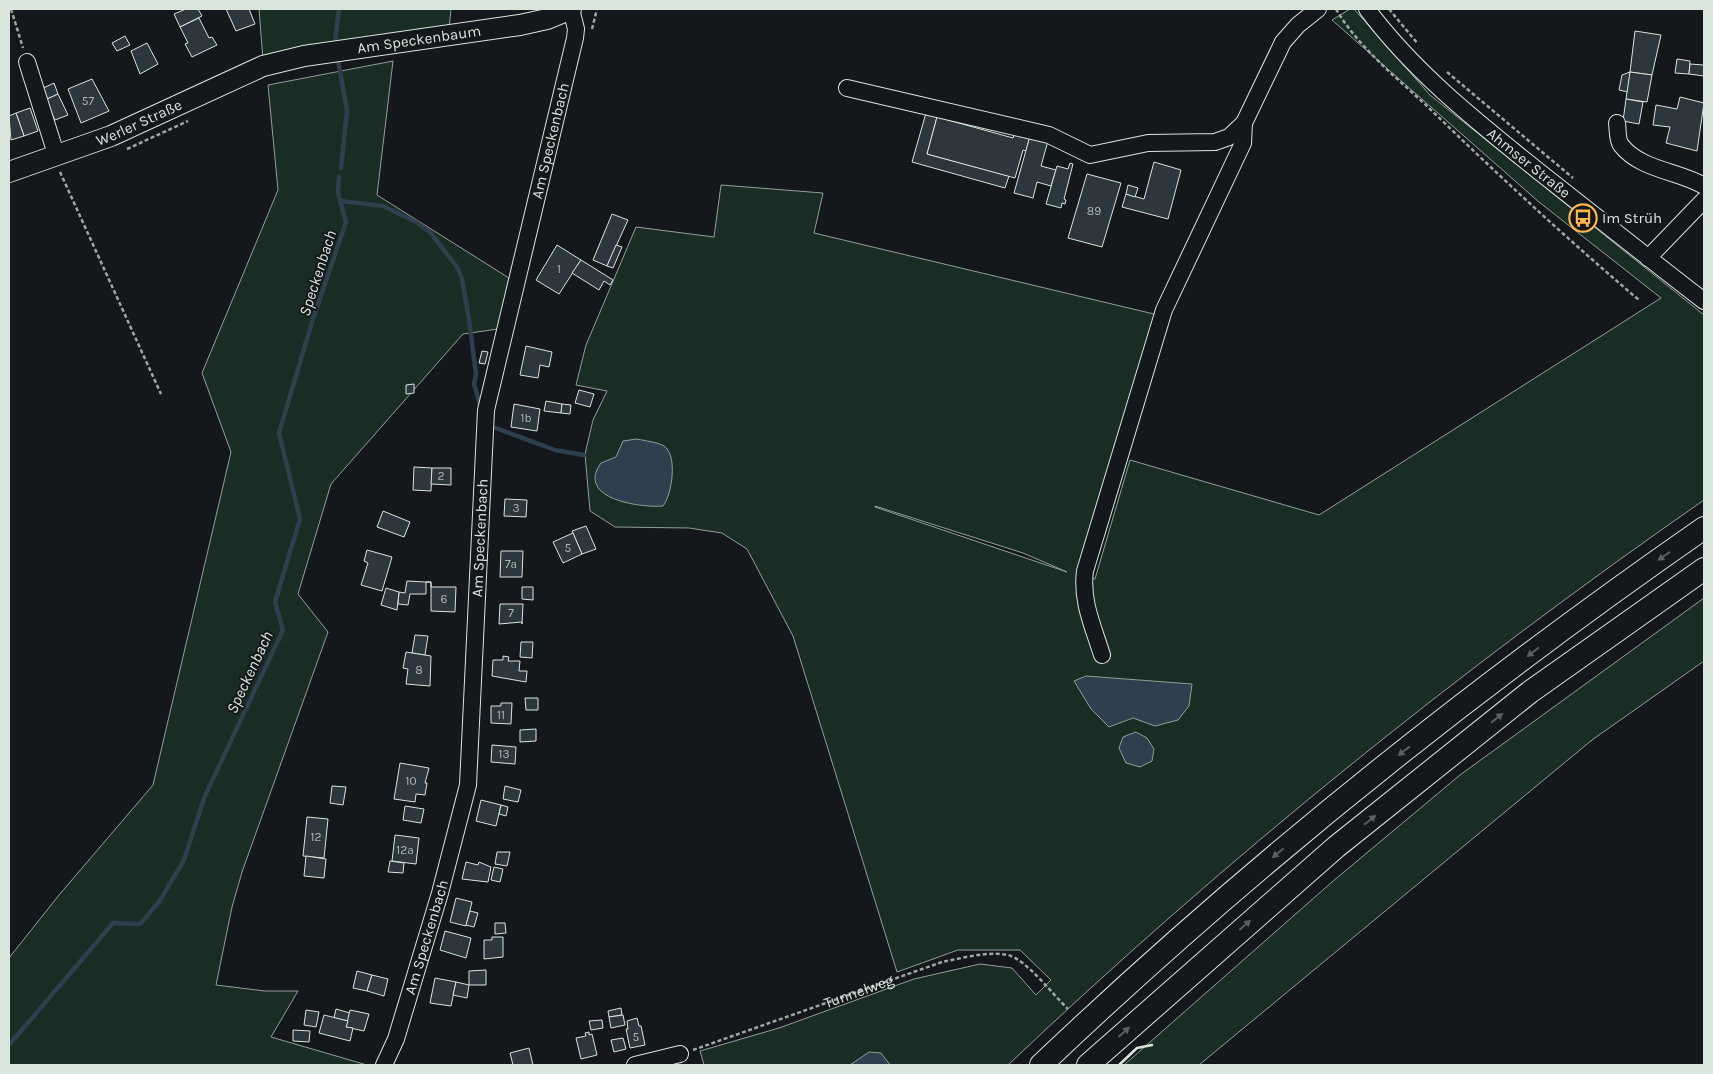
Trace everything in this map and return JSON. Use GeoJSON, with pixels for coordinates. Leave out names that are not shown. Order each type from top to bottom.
{"type":"FeatureCollection","features":[{"type":"Feature","properties":{"kind":"highway"},"geometry":{"type":"LineString","coordinates":[[1041,1065],[1220,902],[1318,819],[1611,592],[1704,528]]}},
{"type":"Feature","properties":{"kind":"highway"},"geometry":{"type":"LineString","coordinates":[[1088,1065],[1336,847],[1530,692],[1704,569]]}},
{"type":"Feature","properties":{"kind":"main road","name":"Am Speckenbaum"},"geometry":{"type":"LineString","coordinates":[[266,65],[304,56],[520,24],[547,19],[571,9]]}},
{"type":"Feature","properties":{"kind":"main road","name":"Werler Straße"},"geometry":{"type":"LineString","coordinates":[[9,172],[58,162],[266,65]]}},
{"type":"Feature","properties":{"kind":"street","name":"Am Speckenbach"},"geometry":{"type":"LineString","coordinates":[[384,1065],[396,1039],[440,894],[468,785],[486,410],[575,38],[576,29],[571,9]]}},
{"type":"Feature","properties":{"kind":"street"},"geometry":{"type":"LineString","coordinates":[[846,88],[1049,135],[1090,155],[1148,142],[1216,142],[1230,137],[1244,123],[1283,42],[1298,25],[1318,9]]}},
{"type":"Feature","properties":{"kind":"street","name":"Ahmser Straße"},"geometry":{"type":"LineString","coordinates":[[1367,9],[1407,57],[1445,94],[1490,132],[1704,301]]}},
{"type":"Feature","properties":{"kind":"street"},"geometry":{"type":"LineString","coordinates":[[27,62],[58,162]]}},
{"type":"Feature","properties":{"kind":"street"},"geometry":{"type":"LineString","coordinates":[[1102,655],[1085,603],[1083,588],[1086,571],[1164,310],[1243,143],[1244,123]]}},
{"type":"Feature","properties":{"kind":"street"},"geometry":{"type":"LineString","coordinates":[[1617,123],[1622,146],[1640,160],[1655,167],[1686,176],[1704,186]]}},
{"type":"Feature","properties":{"kind":"street"},"geometry":{"type":"LineString","coordinates":[[1648,258],[1704,200]]}},
{"type":"Feature","properties":{"kind":"street"},"geometry":{"type":"LineString","coordinates":[[635,1065],[680,1054]]}},
{"type":"Feature","properties":{"kind":"path"},"geometry":{"type":"LineString","coordinates":[[11,9],[27,62]]}},
{"type":"Feature","properties":{"kind":"path"},"geometry":{"type":"LineString","coordinates":[[593,24],[597,9]]}},
{"type":"Feature","properties":{"kind":"path"},"geometry":{"type":"LineString","coordinates":[[1336,9],[1342,19],[1374,55],[1402,82],[1569,239],[1639,300]]}},
{"type":"Feature","properties":{"kind":"path"},"geometry":{"type":"LineString","coordinates":[[1389,9],[1422,48]]}},
{"type":"Feature","properties":{"kind":"path"},"geometry":{"type":"LineString","coordinates":[[1443,68],[1566,170],[1577,182]]}},
{"type":"Feature","properties":{"kind":"path"},"geometry":{"type":"LineString","coordinates":[[58,162],[160,394]]}},
{"type":"Feature","properties":{"kind":"path","name":"Tunnelweg"},"geometry":{"type":"LineString","coordinates":[[680,1054],[942,962],[974,955],[1008,955],[1023,963],[1068,1009]]}},
{"type":"Feature","properties":{"kind":"green space"},"geometry":{"type":"Polygon","coordinates":[[[259,9],[451,9],[449,29],[263,60],[259,9]]]}},
{"type":"Feature","properties":{"kind":"green space"},"geometry":{"type":"Polygon","coordinates":[[[1350,9],[1354,9],[1430,95],[1704,315],[1704,500],[1522,631],[1345,769],[1174,914],[1008,1065],[704,1065],[700,1051],[779,1028],[914,979],[980,964],[1012,968],[1036,995],[1051,980],[1020,950],[958,950],[897,972],[793,636],[747,549],[722,533],[689,528],[615,527],[590,511],[585,454],[593,420],[607,391],[576,385],[586,345],[636,227],[714,237],[721,185],[823,193],[814,233],[1158,315],[1077,576],[1095,579],[1130,460],[1319,515],[1661,298],[1539,202],[1332,20],[1350,9]],[[875,506],[1067,572],[1023,553],[875,506]]]}},
{"type":"Feature","properties":{"kind":"green space"},"geometry":{"type":"Polygon","coordinates":[[[393,61],[377,195],[509,278],[498,329],[463,334],[331,484],[298,594],[328,632],[242,872],[232,907],[216,985],[265,991],[298,991],[271,1037],[367,1065],[9,1065],[9,958],[59,895],[153,785],[231,452],[202,373],[278,190],[268,85],[393,61]]]}},
{"type":"Feature","properties":{"kind":"green space"},"geometry":{"type":"Polygon","coordinates":[[[1704,598],[1704,661],[1592,740],[1199,1065],[1124,1065],[1332,882],[1460,775],[1704,598]]]}},
{"type":"Feature","properties":{"kind":"water"},"geometry":{"type":"Polygon","coordinates":[[[637,439],[664,446],[671,458],[671,485],[663,506],[640,505],[614,499],[603,493],[597,485],[595,475],[601,463],[616,457],[623,441],[637,439]]]}},
{"type":"Feature","properties":{"kind":"water"},"geometry":{"type":"Polygon","coordinates":[[[1086,676],[1192,684],[1189,706],[1178,720],[1155,726],[1133,718],[1109,727],[1091,709],[1074,681],[1086,676]]]}},
{"type":"Feature","properties":{"kind":"water"},"geometry":{"type":"Polygon","coordinates":[[[1136,732],[1147,738],[1154,749],[1152,761],[1140,767],[1126,763],[1119,748],[1123,737],[1136,732]]]}},
{"type":"Feature","properties":{"kind":"water"},"geometry":{"type":"Polygon","coordinates":[[[869,1052],[881,1053],[890,1065],[850,1065],[869,1052]]]}},
{"type":"Feature","properties":{"kind":"building"},"geometry":{"type":"Polygon","coordinates":[[[186,9],[198,9],[202,16],[180,27],[174,14],[186,9]]]}},
{"type":"Feature","properties":{"kind":"building"},"geometry":{"type":"Polygon","coordinates":[[[226,9],[249,9],[255,24],[236,31],[226,9]]]}},
{"type":"Feature","properties":{"kind":"building"},"geometry":{"type":"Polygon","coordinates":[[[199,18],[209,38],[212,37],[217,45],[192,57],[185,44],[188,43],[180,27],[199,18]]]}},
{"type":"Feature","properties":{"kind":"building"},"geometry":{"type":"Polygon","coordinates":[[[1635,31],[1661,35],[1652,75],[1630,72],[1635,31]]]}},
{"type":"Feature","properties":{"kind":"building"},"geometry":{"type":"Polygon","coordinates":[[[125,36],[130,45],[117,51],[112,43],[125,36]]]}},
{"type":"Feature","properties":{"kind":"building"},"geometry":{"type":"Polygon","coordinates":[[[147,43],[158,64],[140,74],[131,51],[147,43]]]}},
{"type":"Feature","properties":{"kind":"building"},"geometry":{"type":"Polygon","coordinates":[[[1677,59],[1690,61],[1689,74],[1675,73],[1677,59]]]}},
{"type":"Feature","properties":{"kind":"building"},"geometry":{"type":"Polygon","coordinates":[[[1690,64],[1704,65],[1704,76],[1689,74],[1690,64]]]}},
{"type":"Feature","properties":{"kind":"building"},"geometry":{"type":"Polygon","coordinates":[[[1630,72],[1628,92],[1619,90],[1622,75],[1630,72]]]}},
{"type":"Feature","properties":{"kind":"building"},"geometry":{"type":"Polygon","coordinates":[[[1630,72],[1652,75],[1647,102],[1626,99],[1630,72]]]}},
{"type":"Feature","properties":{"kind":"building"},"geometry":{"type":"Polygon","coordinates":[[[92,79],[109,111],[81,123],[68,89],[92,79]]]}},
{"type":"Feature","properties":{"kind":"building"},"geometry":{"type":"Polygon","coordinates":[[[54,83],[58,94],[45,100],[41,89],[54,83]]]}},
{"type":"Feature","properties":{"kind":"building"},"geometry":{"type":"Polygon","coordinates":[[[58,94],[68,115],[55,120],[45,100],[58,94]]]}},
{"type":"Feature","properties":{"kind":"building"},"geometry":{"type":"Polygon","coordinates":[[[1680,97],[1704,103],[1697,151],[1666,143],[1670,127],[1653,125],[1656,105],[1677,109],[1680,97]]]}},
{"type":"Feature","properties":{"kind":"building"},"geometry":{"type":"Polygon","coordinates":[[[1626,99],[1643,102],[1639,124],[1623,121],[1626,99]]]}},
{"type":"Feature","properties":{"kind":"building"},"geometry":{"type":"Polygon","coordinates":[[[30,108],[38,131],[24,136],[16,113],[30,108]]]}},
{"type":"Feature","properties":{"kind":"building"},"geometry":{"type":"Polygon","coordinates":[[[16,113],[24,136],[11,140],[9,116],[16,113]]]}},
{"type":"Feature","properties":{"kind":"building"},"geometry":{"type":"Polygon","coordinates":[[[926,113],[937,117],[927,154],[1009,176],[1005,188],[912,162],[926,113]]]}},
{"type":"Feature","properties":{"kind":"building"},"geometry":{"type":"Polygon","coordinates":[[[937,117],[1013,138],[1015,132],[1030,136],[1026,151],[1023,150],[1015,178],[927,154],[937,117]]]}},
{"type":"Feature","properties":{"kind":"building"},"geometry":{"type":"Polygon","coordinates":[[[1030,136],[1048,141],[1041,166],[1056,170],[1051,186],[1037,182],[1033,198],[1014,193],[1030,136]]]}},
{"type":"Feature","properties":{"kind":"building"},"geometry":{"type":"Polygon","coordinates":[[[1154,162],[1181,170],[1168,219],[1122,207],[1126,194],[1144,199],[1154,162]]]}},
{"type":"Feature","properties":{"kind":"building"},"geometry":{"type":"Polygon","coordinates":[[[1070,163],[1073,164],[1064,199],[1066,200],[1065,204],[1062,203],[1061,208],[1046,204],[1057,166],[1068,169],[1070,163]]]}},
{"type":"Feature","properties":{"kind":"building"},"geometry":{"type":"Polygon","coordinates":[[[1087,174],[1121,183],[1102,247],[1068,238],[1087,174]]]}},
{"type":"Feature","properties":{"kind":"building"},"geometry":{"type":"Polygon","coordinates":[[[1128,185],[1138,188],[1135,197],[1126,194],[1128,185]]]}},
{"type":"Feature","properties":{"kind":"building"},"geometry":{"type":"Polygon","coordinates":[[[612,214],[628,220],[607,266],[593,260],[612,214]]]}},
{"type":"Feature","properties":{"kind":"building"},"geometry":{"type":"Polygon","coordinates":[[[557,245],[581,260],[559,294],[536,280],[557,245]]]}},
{"type":"Feature","properties":{"kind":"building"},"geometry":{"type":"Polygon","coordinates":[[[616,245],[622,247],[613,268],[607,266],[616,245]]]}},
{"type":"Feature","properties":{"kind":"building"},"geometry":{"type":"Polygon","coordinates":[[[581,260],[613,280],[610,285],[604,281],[599,290],[572,273],[581,260]]]}},
{"type":"Feature","properties":{"kind":"building"},"geometry":{"type":"Polygon","coordinates":[[[526,346],[552,352],[549,367],[540,365],[538,378],[520,375],[526,346]]]}},
{"type":"Feature","properties":{"kind":"building"},"geometry":{"type":"Polygon","coordinates":[[[482,351],[488,352],[485,364],[479,363],[482,351]]]}},
{"type":"Feature","properties":{"kind":"building"},"geometry":{"type":"Polygon","coordinates":[[[414,384],[414,393],[406,394],[406,385],[414,384]]]}},
{"type":"Feature","properties":{"kind":"building"},"geometry":{"type":"Polygon","coordinates":[[[579,390],[594,394],[590,407],[575,403],[579,390]]]}},
{"type":"Feature","properties":{"kind":"building"},"geometry":{"type":"Polygon","coordinates":[[[546,401],[562,404],[561,413],[544,411],[546,401]]]}},
{"type":"Feature","properties":{"kind":"building"},"geometry":{"type":"Polygon","coordinates":[[[514,404],[540,409],[537,431],[511,427],[514,404]]]}},
{"type":"Feature","properties":{"kind":"building"},"geometry":{"type":"Polygon","coordinates":[[[562,404],[571,405],[570,414],[561,413],[562,404]]]}},
{"type":"Feature","properties":{"kind":"building"},"geometry":{"type":"Polygon","coordinates":[[[414,467],[432,468],[431,491],[413,490],[414,467]]]}},
{"type":"Feature","properties":{"kind":"building"},"geometry":{"type":"Polygon","coordinates":[[[432,468],[451,468],[451,485],[431,484],[432,468]]]}},
{"type":"Feature","properties":{"kind":"building"},"geometry":{"type":"Polygon","coordinates":[[[505,499],[527,500],[526,517],[504,516],[505,499]]]}},
{"type":"Feature","properties":{"kind":"building"},"geometry":{"type":"Polygon","coordinates":[[[383,511],[410,522],[404,537],[377,527],[383,511]]]}},
{"type":"Feature","properties":{"kind":"building"},"geometry":{"type":"Polygon","coordinates":[[[586,526],[596,549],[582,554],[572,531],[586,526]]]}},
{"type":"Feature","properties":{"kind":"building"},"geometry":{"type":"Polygon","coordinates":[[[573,533],[582,554],[563,563],[553,542],[573,533]]]}},
{"type":"Feature","properties":{"kind":"building"},"geometry":{"type":"Polygon","coordinates":[[[367,550],[392,557],[382,591],[361,585],[368,563],[364,561],[367,550]]]}},
{"type":"Feature","properties":{"kind":"building"},"geometry":{"type":"Polygon","coordinates":[[[501,551],[523,551],[522,577],[500,577],[501,551]]]}},
{"type":"Feature","properties":{"kind":"building"},"geometry":{"type":"Polygon","coordinates":[[[407,581],[426,582],[426,594],[410,594],[408,605],[398,604],[399,592],[405,593],[407,581]]]}},
{"type":"Feature","properties":{"kind":"building"},"geometry":{"type":"Polygon","coordinates":[[[431,587],[456,587],[455,612],[431,611],[431,587]]]}},
{"type":"Feature","properties":{"kind":"building"},"geometry":{"type":"Polygon","coordinates":[[[522,587],[533,587],[533,600],[522,599],[522,587]]]}},
{"type":"Feature","properties":{"kind":"building"},"geometry":{"type":"Polygon","coordinates":[[[386,588],[399,592],[397,610],[381,605],[386,588]]]}},
{"type":"Feature","properties":{"kind":"building"},"geometry":{"type":"Polygon","coordinates":[[[500,604],[523,604],[522,624],[522,622],[499,624],[500,604]]]}},
{"type":"Feature","properties":{"kind":"building"},"geometry":{"type":"Polygon","coordinates":[[[415,635],[428,636],[425,655],[412,653],[415,635]]]}},
{"type":"Feature","properties":{"kind":"building"},"geometry":{"type":"Polygon","coordinates":[[[521,642],[533,642],[532,658],[520,657],[521,642]]]}},
{"type":"Feature","properties":{"kind":"building"},"geometry":{"type":"Polygon","coordinates":[[[406,652],[431,656],[430,686],[406,684],[408,669],[403,668],[406,652]]]}},
{"type":"Feature","properties":{"kind":"building"},"geometry":{"type":"Polygon","coordinates":[[[503,656],[509,657],[508,661],[520,661],[519,671],[527,671],[526,682],[492,676],[493,660],[503,660],[503,656]]]}},
{"type":"Feature","properties":{"kind":"building"},"geometry":{"type":"Polygon","coordinates":[[[525,698],[538,698],[538,710],[526,710],[525,698]]]}},
{"type":"Feature","properties":{"kind":"building"},"geometry":{"type":"Polygon","coordinates":[[[501,703],[512,703],[511,724],[491,723],[491,706],[501,706],[501,703]]]}},
{"type":"Feature","properties":{"kind":"building"},"geometry":{"type":"Polygon","coordinates":[[[536,729],[536,741],[520,742],[520,730],[536,729]]]}},
{"type":"Feature","properties":{"kind":"building"},"geometry":{"type":"Polygon","coordinates":[[[492,745],[516,747],[515,764],[491,762],[492,745]]]}},
{"type":"Feature","properties":{"kind":"building"},"geometry":{"type":"Polygon","coordinates":[[[400,763],[429,768],[425,783],[427,783],[425,795],[416,794],[415,802],[394,799],[400,763]]]}},
{"type":"Feature","properties":{"kind":"building"},"geometry":{"type":"Polygon","coordinates":[[[332,786],[346,787],[343,805],[330,803],[332,786]]]}},
{"type":"Feature","properties":{"kind":"building"},"geometry":{"type":"Polygon","coordinates":[[[505,786],[521,790],[518,802],[503,799],[505,786]]]}},
{"type":"Feature","properties":{"kind":"building"},"geometry":{"type":"Polygon","coordinates":[[[481,800],[501,805],[496,826],[476,821],[481,800]]]}},
{"type":"Feature","properties":{"kind":"building"},"geometry":{"type":"Polygon","coordinates":[[[501,805],[508,807],[506,816],[499,814],[501,805]]]}},
{"type":"Feature","properties":{"kind":"building"},"geometry":{"type":"Polygon","coordinates":[[[405,806],[424,809],[421,823],[403,820],[405,806]]]}},
{"type":"Feature","properties":{"kind":"building"},"geometry":{"type":"Polygon","coordinates":[[[307,817],[328,819],[324,858],[303,856],[307,817]]]}},
{"type":"Feature","properties":{"kind":"building"},"geometry":{"type":"Polygon","coordinates":[[[395,835],[419,838],[416,864],[392,861],[395,835]]]}},
{"type":"Feature","properties":{"kind":"building"},"geometry":{"type":"Polygon","coordinates":[[[497,852],[510,852],[507,866],[495,864],[497,852]]]}},
{"type":"Feature","properties":{"kind":"building"},"geometry":{"type":"Polygon","coordinates":[[[306,856],[326,859],[324,878],[304,876],[306,856]]]}},
{"type":"Feature","properties":{"kind":"building"},"geometry":{"type":"Polygon","coordinates":[[[390,861],[404,863],[403,873],[388,872],[390,861]]]}},
{"type":"Feature","properties":{"kind":"building"},"geometry":{"type":"Polygon","coordinates":[[[466,862],[478,865],[479,862],[491,867],[488,882],[462,879],[466,862]]]}},
{"type":"Feature","properties":{"kind":"building"},"geometry":{"type":"Polygon","coordinates":[[[494,867],[503,869],[500,882],[491,880],[494,867]]]}},
{"type":"Feature","properties":{"kind":"building"},"geometry":{"type":"Polygon","coordinates":[[[456,898],[472,902],[466,926],[450,922],[456,898]]]}},
{"type":"Feature","properties":{"kind":"building"},"geometry":{"type":"Polygon","coordinates":[[[470,911],[478,913],[474,927],[466,925],[470,911]]]}},
{"type":"Feature","properties":{"kind":"building"},"geometry":{"type":"Polygon","coordinates":[[[495,923],[505,923],[506,933],[495,934],[495,923]]]}},
{"type":"Feature","properties":{"kind":"building"},"geometry":{"type":"Polygon","coordinates":[[[445,931],[471,938],[466,958],[440,950],[445,931]]]}},
{"type":"Feature","properties":{"kind":"building"},"geometry":{"type":"Polygon","coordinates":[[[492,937],[503,937],[503,957],[484,959],[484,940],[492,940],[492,937]]]}},
{"type":"Feature","properties":{"kind":"building"},"geometry":{"type":"Polygon","coordinates":[[[486,970],[486,985],[469,985],[469,971],[486,970]]]}},
{"type":"Feature","properties":{"kind":"building"},"geometry":{"type":"Polygon","coordinates":[[[357,971],[372,975],[367,991],[353,988],[357,971]]]}},
{"type":"Feature","properties":{"kind":"building"},"geometry":{"type":"Polygon","coordinates":[[[372,975],[388,979],[384,996],[367,991],[372,975]]]}},
{"type":"Feature","properties":{"kind":"building"},"geometry":{"type":"Polygon","coordinates":[[[435,978],[456,982],[451,1006],[430,1003],[435,978]]]}},
{"type":"Feature","properties":{"kind":"building"},"geometry":{"type":"Polygon","coordinates":[[[456,982],[469,985],[467,998],[453,995],[456,982]]]}},
{"type":"Feature","properties":{"kind":"building"},"geometry":{"type":"Polygon","coordinates":[[[621,1008],[622,1015],[609,1017],[608,1011],[621,1008]]]}},
{"type":"Feature","properties":{"kind":"building"},"geometry":{"type":"Polygon","coordinates":[[[336,1009],[350,1013],[348,1021],[334,1018],[336,1009]]]}},
{"type":"Feature","properties":{"kind":"building"},"geometry":{"type":"Polygon","coordinates":[[[306,1010],[319,1012],[316,1027],[304,1025],[306,1010]]]}},
{"type":"Feature","properties":{"kind":"building"},"geometry":{"type":"Polygon","coordinates":[[[350,1010],[369,1014],[364,1031],[346,1027],[350,1010]]]}},
{"type":"Feature","properties":{"kind":"building"},"geometry":{"type":"Polygon","coordinates":[[[324,1015],[348,1021],[346,1027],[353,1028],[350,1041],[319,1033],[324,1015]]]}},
{"type":"Feature","properties":{"kind":"building"},"geometry":{"type":"Polygon","coordinates":[[[623,1015],[625,1025],[611,1028],[609,1017],[623,1015]]]}},
{"type":"Feature","properties":{"kind":"building"},"geometry":{"type":"Polygon","coordinates":[[[637,1018],[639,1026],[641,1026],[645,1045],[630,1048],[626,1029],[628,1029],[627,1021],[637,1018]]]}},
{"type":"Feature","properties":{"kind":"building"},"geometry":{"type":"Polygon","coordinates":[[[602,1020],[603,1028],[591,1030],[589,1021],[602,1020]]]}},
{"type":"Feature","properties":{"kind":"building"},"geometry":{"type":"Polygon","coordinates":[[[293,1030],[310,1031],[309,1042],[293,1041],[293,1030]]]}},
{"type":"Feature","properties":{"kind":"building"},"geometry":{"type":"Polygon","coordinates":[[[589,1032],[589,1035],[592,1034],[597,1055],[581,1059],[576,1038],[586,1036],[585,1033],[589,1032]]]}},
{"type":"Feature","properties":{"kind":"building"},"geometry":{"type":"Polygon","coordinates":[[[623,1038],[626,1049],[614,1052],[611,1040],[623,1038]]]}},
{"type":"Feature","properties":{"kind":"building"},"geometry":{"type":"Polygon","coordinates":[[[529,1048],[533,1065],[513,1065],[510,1053],[529,1048]]]}},
{"type":"Feature","properties":{"kind":"waterway","name":"Speckenbach"},"geometry":{"type":"LineString","coordinates":[[335,42],[339,9]]}},
{"type":"Feature","properties":{"kind":"waterway","name":"Speckenbach"},"geometry":{"type":"LineString","coordinates":[[338,60],[347,111],[341,168]]}},
{"type":"Feature","properties":{"kind":"waterway","name":"Speckenbach"},"geometry":{"type":"LineString","coordinates":[[9,1045],[113,923],[140,924],[159,902],[184,860],[204,798],[283,630],[275,602],[300,519],[279,433],[312,322],[346,222],[338,193],[339,177]]}},
{"type":"Feature","properties":{"kind":"waterway"},"geometry":{"type":"LineString","coordinates":[[342,201],[383,206],[416,222],[430,232],[457,267],[462,279],[469,319],[476,374],[474,384],[480,405]]}},
{"type":"Feature","properties":{"kind":"waterway"},"geometry":{"type":"LineString","coordinates":[[493,427],[555,450],[584,455]]}},
{"type":"Feature","properties":{"kind":"wall"},"geometry":{"type":"LineString","coordinates":[[1119,1065],[1137,1048],[1152,1045]]}},
{"type":"Feature","properties":{"kind":"place","name":"Im Strüh"},"geometry":{"type":"Point","coordinates":[1583,218]}}]}
